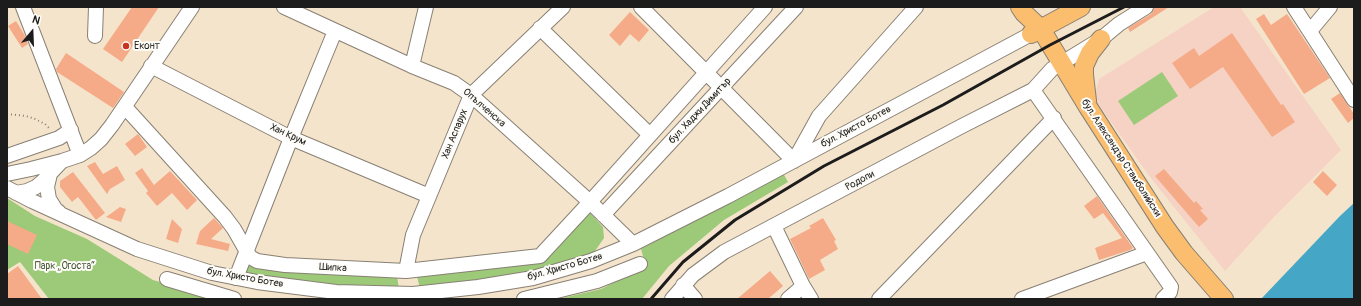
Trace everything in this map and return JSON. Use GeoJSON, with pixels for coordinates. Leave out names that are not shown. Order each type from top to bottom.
{"type":"FeatureCollection","features":[{"type":"Feature","properties":{"kind":"main road","name":"бул. Христо Ботев"},"geometry":{"type":"LineString","coordinates":[[1036,31],[1081,7]]}},
{"type":"Feature","properties":{"kind":"main road","name":"бул. Александър Стамболийски"},"geometry":{"type":"LineString","coordinates":[[1022,10],[1036,31],[1156,234],[1174,260],[1224,299]]}},
{"type":"Feature","properties":{"kind":"main road"},"geometry":{"type":"LineString","coordinates":[[1088,108],[1084,66],[1090,53],[1101,39]]}},
{"type":"Feature","properties":{"kind":"main road","name":"бул. Александър Стамболийски"},"geometry":{"type":"LineString","coordinates":[[1056,66],[1088,108],[1165,227],[1184,253],[1208,299]]}},
{"type":"Feature","properties":{"kind":"street"},"geometry":{"type":"LineString","coordinates":[[23,7],[80,155]]}},
{"type":"Feature","properties":{"kind":"street"},"geometry":{"type":"LineString","coordinates":[[95,36],[96,7]]}},
{"type":"Feature","properties":{"kind":"street"},"geometry":{"type":"LineString","coordinates":[[7,174],[62,161],[80,155],[101,139],[192,7]]}},
{"type":"Feature","properties":{"kind":"street","name":"Опълченска"},"geometry":{"type":"LineString","coordinates":[[284,7],[412,66],[454,83],[471,95],[590,202],[633,244]]}},
{"type":"Feature","properties":{"kind":"street"},"geometry":{"type":"LineString","coordinates":[[412,66],[426,7]]}},
{"type":"Feature","properties":{"kind":"street","name":"Хан Аспарух"},"geometry":{"type":"LineString","coordinates":[[406,271],[413,235],[471,95],[563,7]]}},
{"type":"Feature","properties":{"kind":"street"},"geometry":{"type":"LineString","coordinates":[[641,7],[794,161],[819,116],[916,7]]}},
{"type":"Feature","properties":{"kind":"street","name":"бул. Хаджи Димитър"},"geometry":{"type":"LineString","coordinates":[[590,202],[765,7]]}},
{"type":"Feature","properties":{"kind":"street","name":"бул. Хаджи Димитър"},"geometry":{"type":"LineString","coordinates":[[603,215],[796,7]]}},
{"type":"Feature","properties":{"kind":"street","name":"Родопи"},"geometry":{"type":"LineString","coordinates":[[672,299],[683,285],[704,266],[724,252],[1033,90],[1056,66],[1101,39],[1119,24],[1146,7]]}},
{"type":"Feature","properties":{"kind":"street"},"geometry":{"type":"LineString","coordinates":[[1294,7],[1354,100]]}},
{"type":"Feature","properties":{"kind":"street"},"geometry":{"type":"LineString","coordinates":[[1310,31],[1330,7]]}},
{"type":"Feature","properties":{"kind":"street"},"geometry":{"type":"LineString","coordinates":[[540,28],[650,135]]}},
{"type":"Feature","properties":{"kind":"street"},"geometry":{"type":"LineString","coordinates":[[236,278],[335,31]]}},
{"type":"Feature","properties":{"kind":"street","name":"бул. Христо Ботев"},"geometry":{"type":"LineString","coordinates":[[21,193],[61,214],[137,249],[212,273],[236,278],[336,292],[449,295],[478,287],[533,278],[591,261],[633,244],[794,161],[1036,31]]}},
{"type":"Feature","properties":{"kind":"street","name":"Хан Крум"},"geometry":{"type":"LineString","coordinates":[[151,66],[291,138],[430,196]]}},
{"type":"Feature","properties":{"kind":"street"},"geometry":{"type":"LineString","coordinates":[[1033,90],[1172,286],[1168,294]]}},
{"type":"Feature","properties":{"kind":"street","name":"Шипка"},"geometry":{"type":"LineString","coordinates":[[125,106],[225,217],[234,228],[250,257],[257,261],[270,264],[406,271],[540,256],[590,202]]}},
{"type":"Feature","properties":{"kind":"street"},"geometry":{"type":"LineString","coordinates":[[879,299],[1054,118]]}},
{"type":"Feature","properties":{"kind":"street"},"geometry":{"type":"LineString","coordinates":[[7,156],[59,138],[71,130]]}},
{"type":"Feature","properties":{"kind":"street"},"geometry":{"type":"LineString","coordinates":[[21,193],[36,187],[62,161]]}},
{"type":"Feature","properties":{"kind":"street"},"geometry":{"type":"LineString","coordinates":[[21,193],[31,169]]}},
{"type":"Feature","properties":{"kind":"street"},"geometry":{"type":"LineString","coordinates":[[50,174],[47,187],[49,199],[56,210],[61,214]]}},
{"type":"Feature","properties":{"kind":"street"},"geometry":{"type":"LineString","coordinates":[[774,226],[803,286],[811,299]]}},
{"type":"Feature","properties":{"kind":"street"},"geometry":{"type":"LineString","coordinates":[[1022,299],[1148,254]]}},
{"type":"Feature","properties":{"kind":"street"},"geometry":{"type":"LineString","coordinates":[[524,299],[597,281],[640,264]]}},
{"type":"Feature","properties":{"kind":"street"},"geometry":{"type":"LineString","coordinates":[[167,279],[234,299]]}},
{"type":"Feature","properties":{"kind":"street"},"geometry":{"type":"LineString","coordinates":[[683,285],[695,299]]}},
{"type":"Feature","properties":{"kind":"street"},"geometry":{"type":"LineString","coordinates":[[788,299],[803,286]]}},
{"type":"Feature","properties":{"kind":"path"},"geometry":{"type":"LineString","coordinates":[[7,114],[26,116],[35,119],[45,124],[59,138]]}},
{"type":"Feature","properties":{"kind":"shaded area"},"geometry":{"type":"Polygon","coordinates":[[[1214,7],[1240,7],[1341,150],[1274,217],[1225,271],[1150,177],[1094,98],[1099,79],[1214,7]]]}},
{"type":"Feature","properties":{"kind":"green space"},"geometry":{"type":"Polygon","coordinates":[[[1162,72],[1178,96],[1134,125],[1118,101],[1162,72]]]}},
{"type":"Feature","properties":{"kind":"green space"},"geometry":{"type":"Polygon","coordinates":[[[783,173],[788,182],[724,220],[669,266],[642,299],[558,299],[601,289],[646,267],[641,249],[783,173]]]}},
{"type":"Feature","properties":{"kind":"green space","name":"Парк „Огоста“"},"geometry":{"type":"Polygon","coordinates":[[[7,198],[35,216],[87,239],[153,280],[221,299],[49,299],[20,262],[7,270],[7,198]]]}},
{"type":"Feature","properties":{"kind":"green space"},"geometry":{"type":"Polygon","coordinates":[[[589,212],[603,227],[604,238],[593,254],[533,274],[421,293],[417,276],[542,260],[589,212]]]}},
{"type":"Feature","properties":{"kind":"green space"},"geometry":{"type":"Polygon","coordinates":[[[248,260],[397,276],[399,289],[271,280],[244,275],[248,260]]]}},
{"type":"Feature","properties":{"kind":"water"},"geometry":{"type":"Polygon","coordinates":[[[1354,203],[1354,299],[1261,299],[1340,216],[1354,203]]]}},
{"type":"Feature","properties":{"kind":"building"},"geometry":{"type":"Polygon","coordinates":[[[132,7],[159,7],[122,62],[103,49],[132,7]]]}},
{"type":"Feature","properties":{"kind":"building"},"geometry":{"type":"Polygon","coordinates":[[[1154,7],[1169,7],[1130,32],[1128,28],[1151,14],[1154,7]]]}},
{"type":"Feature","properties":{"kind":"building"},"geometry":{"type":"Polygon","coordinates":[[[630,12],[649,30],[639,42],[630,34],[620,46],[609,35],[630,12]]]}},
{"type":"Feature","properties":{"kind":"building"},"geometry":{"type":"Polygon","coordinates":[[[1264,14],[1271,25],[1287,14],[1330,78],[1304,94],[1256,19],[1264,14]]]}},
{"type":"Feature","properties":{"kind":"building"},"geometry":{"type":"Polygon","coordinates":[[[16,21],[28,44],[22,48],[8,26],[16,21]]]}},
{"type":"Feature","properties":{"kind":"building"},"geometry":{"type":"Polygon","coordinates":[[[1232,33],[1281,105],[1283,104],[1295,122],[1272,137],[1223,67],[1190,89],[1172,63],[1194,48],[1199,56],[1232,33]]]}},
{"type":"Feature","properties":{"kind":"building"},"geometry":{"type":"Polygon","coordinates":[[[66,53],[124,92],[113,108],[57,72],[56,69],[66,53]]]}},
{"type":"Feature","properties":{"kind":"building"},"geometry":{"type":"Polygon","coordinates":[[[1340,93],[1354,114],[1354,118],[1348,123],[1331,99],[1340,93]]]}},
{"type":"Feature","properties":{"kind":"building"},"geometry":{"type":"Polygon","coordinates":[[[138,134],[147,147],[135,156],[125,144],[138,134]]]}},
{"type":"Feature","properties":{"kind":"building"},"geometry":{"type":"Polygon","coordinates":[[[95,162],[103,174],[117,166],[125,180],[110,189],[107,194],[87,166],[95,162]]]}},
{"type":"Feature","properties":{"kind":"building"},"geometry":{"type":"Polygon","coordinates":[[[142,168],[154,185],[170,171],[197,200],[187,210],[172,193],[157,206],[146,193],[148,191],[135,173],[142,168]]]}},
{"type":"Feature","properties":{"kind":"building"},"geometry":{"type":"Polygon","coordinates":[[[1164,169],[1194,203],[1196,201],[1203,209],[1200,210],[1208,219],[1199,227],[1155,176],[1164,169]]]}},
{"type":"Feature","properties":{"kind":"building"},"geometry":{"type":"Polygon","coordinates":[[[1323,171],[1337,185],[1327,196],[1313,182],[1323,171]]]}},
{"type":"Feature","properties":{"kind":"building"},"geometry":{"type":"Polygon","coordinates":[[[73,172],[105,213],[96,220],[78,197],[72,202],[60,187],[60,181],[73,172]]]}},
{"type":"Feature","properties":{"kind":"building"},"geometry":{"type":"Polygon","coordinates":[[[1097,196],[1133,248],[1099,260],[1095,248],[1122,238],[1103,213],[1094,219],[1084,206],[1097,196]]]}},
{"type":"Feature","properties":{"kind":"building"},"geometry":{"type":"Polygon","coordinates":[[[120,207],[126,209],[121,222],[106,217],[120,207]]]}},
{"type":"Feature","properties":{"kind":"building"},"geometry":{"type":"Polygon","coordinates":[[[214,218],[223,228],[211,239],[230,244],[228,251],[196,244],[200,231],[214,218]]]}},
{"type":"Feature","properties":{"kind":"building"},"geometry":{"type":"Polygon","coordinates":[[[823,218],[836,240],[834,241],[838,249],[820,260],[825,270],[809,279],[790,239],[811,228],[809,226],[823,218]]]}},
{"type":"Feature","properties":{"kind":"building"},"geometry":{"type":"Polygon","coordinates":[[[172,219],[182,229],[178,243],[166,239],[172,219]]]}},
{"type":"Feature","properties":{"kind":"building"},"geometry":{"type":"Polygon","coordinates":[[[7,221],[37,235],[28,254],[7,244],[7,221]]]}},
{"type":"Feature","properties":{"kind":"building"},"geometry":{"type":"Polygon","coordinates":[[[18,266],[42,299],[7,299],[7,274],[18,266]]]}},
{"type":"Feature","properties":{"kind":"building"},"geometry":{"type":"Polygon","coordinates":[[[770,271],[783,286],[768,299],[737,299],[770,271]]]}},
{"type":"Feature","properties":{"kind":"railway"},"geometry":{"type":"LineString","coordinates":[[651,299],[683,262],[735,220],[824,166],[943,105],[1050,45],[1124,7]]}},
{"type":"Feature","properties":{"kind":"place","name":"Еконт"},"geometry":{"type":"Point","coordinates":[126,46]}}]}
